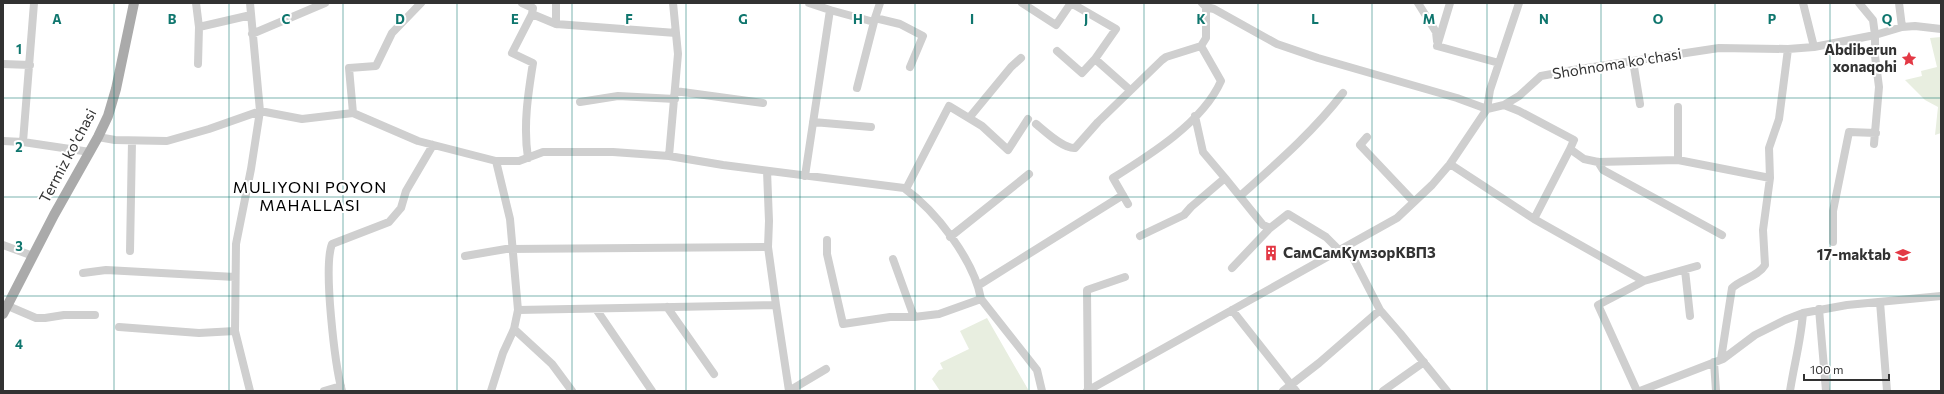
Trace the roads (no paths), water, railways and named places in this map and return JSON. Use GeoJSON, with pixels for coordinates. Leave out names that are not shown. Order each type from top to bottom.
{"type":"FeatureCollection","features":[{"type":"Feature","properties":{"kind":"main road","name":"Termiz ko'chasi"},"geometry":{"type":"LineString","coordinates":[[5,310],[54,215],[90,152],[108,116],[116,89],[134,3]]}},
{"type":"Feature","properties":{"kind":"street"},"geometry":{"type":"LineString","coordinates":[[23,142],[34,3]]}},
{"type":"Feature","properties":{"kind":"street"},"geometry":{"type":"LineString","coordinates":[[196,3],[199,27],[198,64]]}},
{"type":"Feature","properties":{"kind":"street"},"geometry":{"type":"LineString","coordinates":[[250,3],[260,111],[251,169],[236,244],[235,277],[235,331],[250,391]]}},
{"type":"Feature","properties":{"kind":"street"},"geometry":{"type":"LineString","coordinates":[[252,34],[325,3]]}},
{"type":"Feature","properties":{"kind":"street"},"geometry":{"type":"LineString","coordinates":[[353,113],[349,68],[376,66],[392,33],[421,3]]}},
{"type":"Feature","properties":{"kind":"street"},"geometry":{"type":"LineString","coordinates":[[522,3],[533,8],[532,14],[512,53],[533,63],[529,88],[526,140],[528,158]]}},
{"type":"Feature","properties":{"kind":"street"},"geometry":{"type":"LineString","coordinates":[[556,3],[556,24]]}},
{"type":"Feature","properties":{"kind":"street"},"geometry":{"type":"LineString","coordinates":[[668,156],[678,54],[673,3]]}},
{"type":"Feature","properties":{"kind":"street"},"geometry":{"type":"LineString","coordinates":[[810,3],[830,10],[900,24],[923,36],[910,67]]}},
{"type":"Feature","properties":{"kind":"street"},"geometry":{"type":"LineString","coordinates":[[857,88],[880,3]]}},
{"type":"Feature","properties":{"kind":"street"},"geometry":{"type":"LineString","coordinates":[[1022,3],[1056,25],[1071,3],[1116,29],[1095,59],[1082,73],[1056,51]]}},
{"type":"Feature","properties":{"kind":"street"},"geometry":{"type":"LineString","coordinates":[[1418,3],[1436,32],[1437,46]]}},
{"type":"Feature","properties":{"kind":"street"},"geometry":{"type":"LineString","coordinates":[[1437,46],[1450,3]]}},
{"type":"Feature","properties":{"kind":"street"},"geometry":{"type":"LineString","coordinates":[[1125,277],[1086,290],[1088,390],[1397,218],[1432,185],[1450,164],[1488,109],[1490,90],[1519,3]]}},
{"type":"Feature","properties":{"kind":"street"},"geometry":{"type":"LineString","coordinates":[[1803,3],[1814,47]]}},
{"type":"Feature","properties":{"kind":"street"},"geometry":{"type":"LineString","coordinates":[[1859,3],[1873,20],[1875,35],[1875,56],[1879,87],[1874,144]]}},
{"type":"Feature","properties":{"kind":"street"},"geometry":{"type":"LineString","coordinates":[[1900,3],[1902,27]]}},
{"type":"Feature","properties":{"kind":"street"},"geometry":{"type":"LineString","coordinates":[[1036,124],[1054,138],[1071,148],[1075,148],[1130,90],[1166,57],[1201,46],[1206,38],[1204,5],[1214,8],[1277,44],[1318,58],[1457,98],[1488,109]]}},
{"type":"Feature","properties":{"kind":"street"},"geometry":{"type":"LineString","coordinates":[[805,176],[830,10]]}},
{"type":"Feature","properties":{"kind":"street"},"geometry":{"type":"LineString","coordinates":[[532,14],[556,24],[676,33]]}},
{"type":"Feature","properties":{"kind":"street"},"geometry":{"type":"LineString","coordinates":[[199,27],[251,15]]}},
{"type":"Feature","properties":{"kind":"street","name":"Shohnoma ko'chasi"},"geometry":{"type":"LineString","coordinates":[[1488,109],[1504,105],[1519,96],[1541,76],[1719,48],[1788,49],[1814,47],[1875,35],[1902,27],[1915,26],[1941,29]]}},
{"type":"Feature","properties":{"kind":"street"},"geometry":{"type":"LineString","coordinates":[[1128,204],[1113,178],[1168,142],[1214,96],[1221,81],[1201,46]]}},
{"type":"Feature","properties":{"kind":"street"},"geometry":{"type":"LineString","coordinates":[[1437,46],[1499,63]]}},
{"type":"Feature","properties":{"kind":"street"},"geometry":{"type":"LineString","coordinates":[[1716,391],[1718,361],[1732,288],[1736,284],[1762,270],[1765,265],[1763,230],[1770,178],[1769,148],[1779,119],[1788,49]]}},
{"type":"Feature","properties":{"kind":"street"},"geometry":{"type":"LineString","coordinates":[[969,118],[1006,72],[1021,58]]}},
{"type":"Feature","properties":{"kind":"street"},"geometry":{"type":"LineString","coordinates":[[1095,59],[1130,90]]}},
{"type":"Feature","properties":{"kind":"street"},"geometry":{"type":"LineString","coordinates":[[1633,61],[1640,104]]}},
{"type":"Feature","properties":{"kind":"street"},"geometry":{"type":"LineString","coordinates":[[3,64],[30,65]]}},
{"type":"Feature","properties":{"kind":"street"},"geometry":{"type":"LineString","coordinates":[[1240,196],[1290,152],[1323,119],[1343,93]]}},
{"type":"Feature","properties":{"kind":"street"},"geometry":{"type":"LineString","coordinates":[[580,102],[618,96],[675,95],[763,103]]}},
{"type":"Feature","properties":{"kind":"street"},"geometry":{"type":"LineString","coordinates":[[1504,105],[1519,111],[1574,140],[1534,219]]}},
{"type":"Feature","properties":{"kind":"street"},"geometry":{"type":"LineString","coordinates":[[906,189],[948,106],[982,126],[1008,150],[1028,119]]}},
{"type":"Feature","properties":{"kind":"street"},"geometry":{"type":"LineString","coordinates":[[1678,107],[1678,160]]}},
{"type":"Feature","properties":{"kind":"street"},"geometry":{"type":"LineString","coordinates":[[98,137],[114,140],[167,141],[260,111],[302,120],[353,113],[418,141],[496,162],[519,161],[543,152],[613,152],[668,156],[767,171],[896,186],[906,189],[924,205],[965,258],[979,285],[982,299],[1037,370],[1042,391]]}},
{"type":"Feature","properties":{"kind":"street"},"geometry":{"type":"LineString","coordinates":[[1195,116],[1203,152],[1264,225],[1270,228]]}},
{"type":"Feature","properties":{"kind":"street"},"geometry":{"type":"LineString","coordinates":[[813,122],[871,127]]}},
{"type":"Feature","properties":{"kind":"street"},"geometry":{"type":"LineString","coordinates":[[1833,242],[1833,211],[1849,132],[1876,133]]}},
{"type":"Feature","properties":{"kind":"street"},"geometry":{"type":"LineString","coordinates":[[1367,137],[1360,145],[1414,202]]}},
{"type":"Feature","properties":{"kind":"street"},"geometry":{"type":"LineString","coordinates":[[3,141],[23,142],[90,152]]}},
{"type":"Feature","properties":{"kind":"street"},"geometry":{"type":"LineString","coordinates":[[130,251],[132,141]]}},
{"type":"Feature","properties":{"kind":"street"},"geometry":{"type":"LineString","coordinates":[[324,391],[341,389],[332,330],[329,264],[330,249],[332,244],[389,222],[401,208],[406,191],[433,145]]}},
{"type":"Feature","properties":{"kind":"street"},"geometry":{"type":"LineString","coordinates":[[1570,149],[1584,159],[1598,162],[1678,160],[1770,178]]}},
{"type":"Feature","properties":{"kind":"street"},"geometry":{"type":"LineString","coordinates":[[491,391],[503,353],[514,328],[518,310],[510,220],[496,162]]}},
{"type":"Feature","properties":{"kind":"street"},"geometry":{"type":"LineString","coordinates":[[1598,162],[1603,170],[1722,235]]}},
{"type":"Feature","properties":{"kind":"street"},"geometry":{"type":"LineString","coordinates":[[1450,164],[1534,219],[1644,282]]}},
{"type":"Feature","properties":{"kind":"street"},"geometry":{"type":"LineString","coordinates":[[767,171],[769,221],[768,247],[790,391],[826,369]]}},
{"type":"Feature","properties":{"kind":"street"},"geometry":{"type":"LineString","coordinates":[[950,237],[1029,174]]}},
{"type":"Feature","properties":{"kind":"street"},"geometry":{"type":"LineString","coordinates":[[1140,236],[1184,215],[1191,207],[1225,178]]}},
{"type":"Feature","properties":{"kind":"street"},"geometry":{"type":"LineString","coordinates":[[979,285],[1123,195]]}},
{"type":"Feature","properties":{"kind":"street"},"geometry":{"type":"LineString","coordinates":[[1232,268],[1270,228],[1288,214],[1326,237],[1339,250]]}},
{"type":"Feature","properties":{"kind":"street"},"geometry":{"type":"LineString","coordinates":[[827,240],[827,254],[843,324],[890,316],[914,317],[939,314],[982,299]]}},
{"type":"Feature","properties":{"kind":"street"},"geometry":{"type":"LineString","coordinates":[[3,245],[33,256]]}},
{"type":"Feature","properties":{"kind":"street"},"geometry":{"type":"LineString","coordinates":[[1348,246],[1380,310],[1447,391]]}},
{"type":"Feature","properties":{"kind":"street"},"geometry":{"type":"LineString","coordinates":[[465,256],[513,248],[768,247]]}},
{"type":"Feature","properties":{"kind":"street"},"geometry":{"type":"LineString","coordinates":[[893,258],[914,317]]}},
{"type":"Feature","properties":{"kind":"street"},"geometry":{"type":"LineString","coordinates":[[1637,391],[1598,305],[1644,282],[1697,266]]}},
{"type":"Feature","properties":{"kind":"street"},"geometry":{"type":"LineString","coordinates":[[83,273],[106,270],[235,277]]}},
{"type":"Feature","properties":{"kind":"street"},"geometry":{"type":"LineString","coordinates":[[1685,270],[1690,316]]}},
{"type":"Feature","properties":{"kind":"street"},"geometry":{"type":"LineString","coordinates":[[1640,391],[1718,361],[1755,335],[1785,320],[1804,313],[1818,309],[1941,296]]}},
{"type":"Feature","properties":{"kind":"street"},"geometry":{"type":"LineString","coordinates":[[1880,302],[1887,391]]}},
{"type":"Feature","properties":{"kind":"street"},"geometry":{"type":"LineString","coordinates":[[518,310],[776,305]]}},
{"type":"Feature","properties":{"kind":"street"},"geometry":{"type":"LineString","coordinates":[[667,307],[714,374]]}},
{"type":"Feature","properties":{"kind":"street"},"geometry":{"type":"LineString","coordinates":[[596,309],[652,391]]}},
{"type":"Feature","properties":{"kind":"street"},"geometry":{"type":"LineString","coordinates":[[1818,309],[1826,391]]}},
{"type":"Feature","properties":{"kind":"street"},"geometry":{"type":"LineString","coordinates":[[5,310],[36,318],[64,315],[95,315]]}},
{"type":"Feature","properties":{"kind":"street"},"geometry":{"type":"LineString","coordinates":[[1232,310],[1294,388]]}},
{"type":"Feature","properties":{"kind":"street"},"geometry":{"type":"LineString","coordinates":[[1283,391],[1294,388],[1380,310]]}},
{"type":"Feature","properties":{"kind":"street"},"geometry":{"type":"LineString","coordinates":[[1790,391],[1793,369],[1800,343],[1804,313]]}},
{"type":"Feature","properties":{"kind":"street"},"geometry":{"type":"LineString","coordinates":[[119,327],[199,333],[235,331]]}},
{"type":"Feature","properties":{"kind":"street"},"geometry":{"type":"LineString","coordinates":[[514,328],[552,364],[572,391]]}},
{"type":"Feature","properties":{"kind":"street"},"geometry":{"type":"LineString","coordinates":[[1383,391],[1424,362]]}},
{"type":"Feature","properties":{"kind":"place","name":"Abdiberun xonaqohi"},"geometry":{"type":"Point","coordinates":[1909,59]}},
{"type":"Feature","properties":{"kind":"place","name":"СамСамКумзорКВП3"},"geometry":{"type":"Point","coordinates":[1271,253]}},
{"type":"Feature","properties":{"kind":"place","name":"17-maktab"},"geometry":{"type":"Point","coordinates":[1903,255]}},
{"type":"Feature","properties":{"kind":"district","name":"MULIYONI POYON MAHALLASI"},"geometry":{"type":"Point","coordinates":[310,196]}}]}
